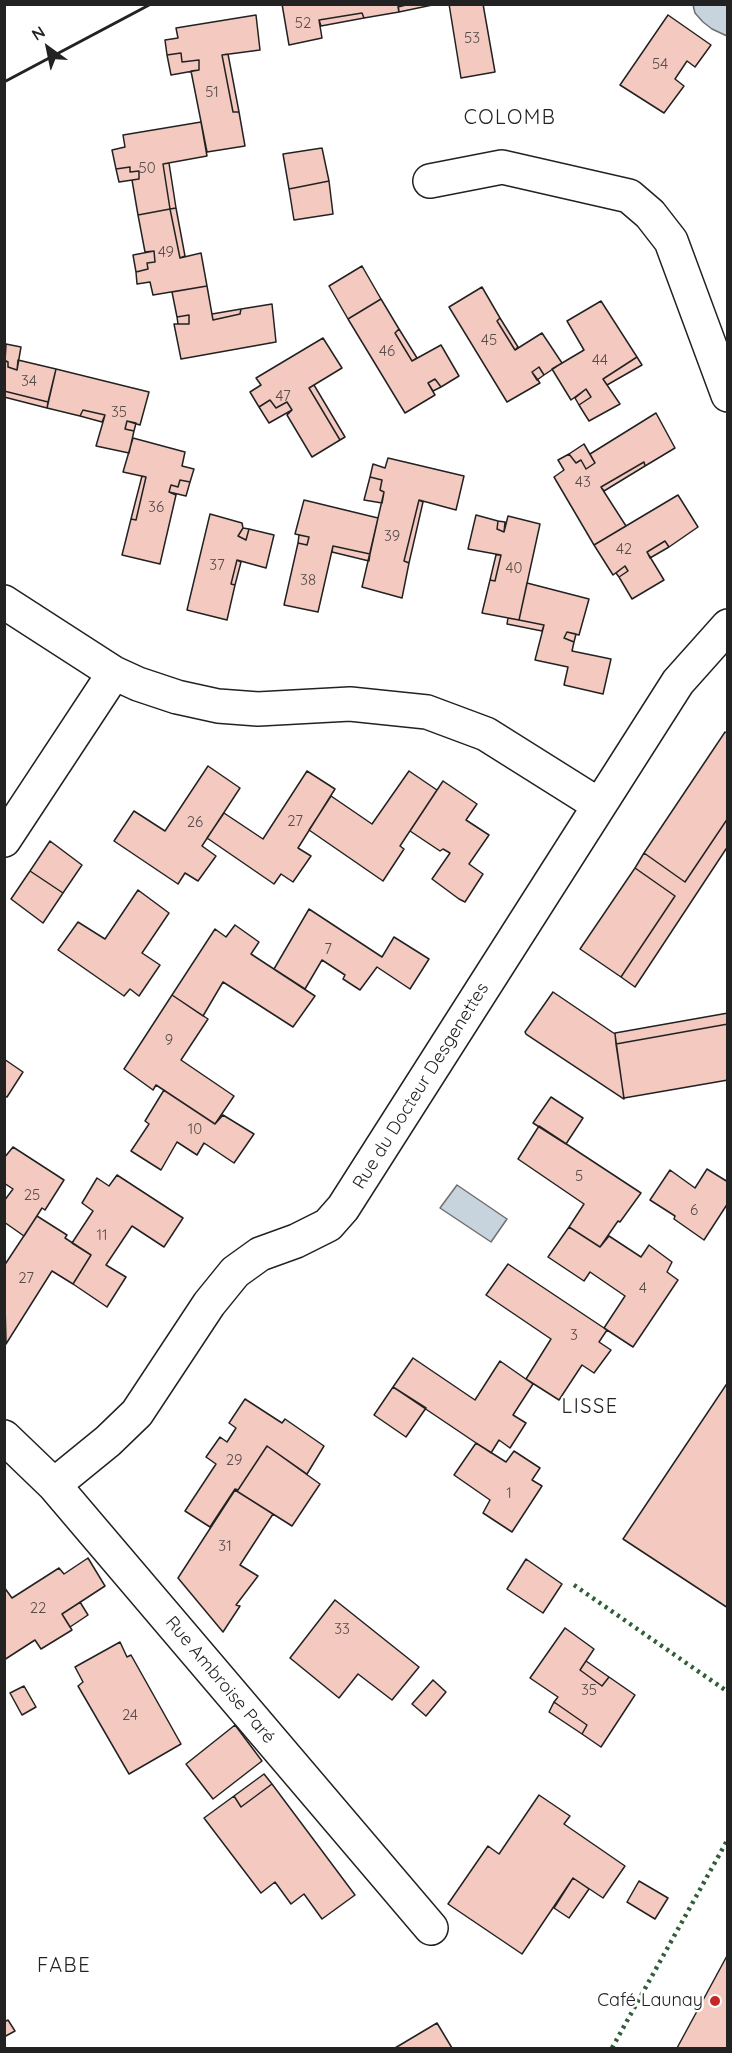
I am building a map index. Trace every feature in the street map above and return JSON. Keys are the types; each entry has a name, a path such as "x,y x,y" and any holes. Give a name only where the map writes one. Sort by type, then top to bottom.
{"street":[{"path":"430,182 502,166 629,196 650,214 670,241 728,395"},
{"path":"4,602 114,673 138,684 177,697 218,706 258,710 350,704 427,712 486,734 599,805"},
{"name":"Rue du Docteur Desgenettes","path":"54,1485 108,1441 137,1413 209,1304 235,1272 260,1254 328,1225 343,1208 678,682 728,626"},
{"path":"4,840 114,673"},
{"name":"Rue Ambroise Paré","path":"4,1437 54,1485 430,1928"}],"shaded area":[{"path":"693,5 727,5 727,36 703,22 695,13"},
{"path":"457,1185 507,1219 491,1242 440,1208"}],"building":[{"path":"282,4 398,4 399,12 364,18 362,13 319,20 322,38 289,45"},
{"path":"410,4 437,4 399,12 398,7"},
{"path":"449,4 483,4 495,72 461,78"},
{"path":"362,13 364,18 321,26 319,20"},
{"path":"256,15 260,50 222,55 233,112 239,112 245,146 207,152 191,71 199,70 199,60 182,62 181,53 167,55 165,40 178,38 176,28"},
{"path":"668,15 711,45 695,67 687,61 675,79 684,86 664,113 620,85"},
{"path":"181,53 182,62 199,60 199,70 171,75 167,55"},
{"path":"228,54 239,112 233,112 222,55"},
{"path":"201,122 207,156 163,164 170,209 138,215 132,180 139,179 139,171 130,172 130,167 116,169 112,150 125,147 123,135"},
{"path":"322,148 329,181 289,189 283,154"},
{"path":"169,163 176,208 170,209 163,164"},
{"path":"130,167 130,172 139,171 139,179 119,182 116,169"},
{"path":"329,181 333,214 294,220 289,189"},
{"path":"176,208 185,256 180,258 170,209"},
{"path":"170,209 180,258 201,253 207,286 153,295 150,282 137,284 136,272 148,269 147,263 155,262 154,251 145,252 138,215"},
{"path":"154,251 155,262 147,263 148,269 136,272 133,255"},
{"path":"362,266 381,299 348,319 329,286"},
{"path":"207,286 213,320 240,314 241,309 272,304 276,342 181,359 174,324 189,324 189,315 177,317 172,292"},
{"path":"482,287 500,318 497,321 515,350 542,333 562,363 544,375 539,367 532,372 540,383 507,402 449,307"},
{"path":"381,299 399,329 395,333 412,361 441,345 459,376 441,387 435,379 428,383 435,395 405,413 348,319"},
{"path":"601,301 637,357 603,379 620,404 589,421 579,405 591,397 586,389 571,400 552,369 584,350 567,321"},
{"path":"241,309 240,314 213,320 212,314"},
{"path":"189,315 189,324 178,324 177,317"},
{"path":"500,318 518,347 515,350 497,321"},
{"path":"399,329 417,358 412,361 395,333"},
{"path":"323,338 342,368 309,388 340,440 312,457 287,415 292,410 287,402 276,408 270,400 259,407 250,392 261,385 256,378"},
{"path":"6,344 21,347 17,370 8,367 8,362 5,361"},
{"path":"637,357 642,365 607,385 603,379"},
{"path":"4,360 8,362 8,367 17,370 18,360 56,369 48,402 4,391"},
{"path":"539,367 544,375 537,380 532,372"},
{"path":"56,369 149,392 140,425 127,421 125,429 134,431 129,453 96,446 105,415 83,410 80,416 47,408"},
{"path":"435,379 441,387 433,391 428,383"},
{"path":"314,385 345,437 340,440 309,388"},
{"path":"586,389 591,397 579,405 575,398"},
{"path":"4,391 48,402 47,408 4,397"},
{"path":"270,400 276,408 287,402 292,410 269,423 259,407"},
{"path":"83,410 105,415 102,422 80,416"},
{"path":"656,413 675,448 645,466 644,462 601,487 626,526 594,545 554,477 564,470 558,460 569,454 576,463 581,460 586,469 595,463 590,454"},
{"path":"127,421 136,423 134,431 125,429"},
{"path":"133,438 185,452 182,466 194,469 190,482 180,480 178,487 171,485 169,492 176,495 160,564 122,555 131,519 136,520 146,477 123,472"},
{"path":"584,444 595,463 586,469 581,460 576,463 569,454"},
{"path":"388,458 464,476 456,510 419,500 404,561 409,563 402,598 362,587 384,492 380,490 382,480 370,477 373,464 385,468"},
{"path":"644,462 645,466 604,491 601,487"},
{"path":"142,476 146,477 136,520 131,519"},
{"path":"370,477 382,480 380,490 384,492 382,503 364,500"},
{"path":"180,480 190,482 186,496 169,492 171,485 178,487"},
{"path":"678,495 698,527 669,547 665,541 647,552 664,580 632,599 619,577 628,571 625,566 613,575 594,545"},
{"path":"304,500 378,518 370,554 333,546 318,612 284,605 298,543 307,545 309,537 295,534"},
{"path":"419,500 423,502 409,563 404,561"},
{"path":"210,514 242,523 243,528 238,536 246,540 249,529 274,535 266,568 237,560 231,584 235,585 227,620 187,610"},
{"path":"476,515 498,521 497,529 504,532 508,516 540,524 519,620 482,613 490,580 495,581 501,555 468,549"},
{"path":"498,521 505,522 504,532 497,529"},
{"path":"243,528 249,529 246,540 238,536"},
{"path":"299,535 309,537 307,545 298,543"},
{"path":"665,541 669,547 650,558 647,552"},
{"path":"333,546 370,554 369,561 332,552"},
{"path":"496,555 501,555 495,581 490,580"},
{"path":"237,560 241,562 235,585 231,584"},
{"path":"625,566 628,571 619,577 616,573"},
{"path":"527,583 589,599 579,635 567,632 564,638 574,642 572,651 611,659 603,694 564,685 568,667 535,660 544,625 519,620"},
{"path":"508,618 544,625 542,631 507,624"},
{"path":"567,632 576,634 574,642 564,638"},
{"path":"725,732 728,734 728,818 685,882 644,853"},
{"path":"208,766 240,788 202,846 216,856 198,881 185,873 178,884 114,841 134,811 165,831"},
{"path":"307,771 335,789 298,848 311,856 293,882 281,874 274,884 207,838 224,813 263,839"},
{"path":"409,771 437,790 400,846 404,849 383,881 309,830 331,796 372,824"},
{"path":"443,781 477,804 466,820 489,835 469,864 483,874 465,902 432,879 450,853 443,849 440,851 410,831"},
{"path":"728,818 728,846 635,987 621,977 675,896 635,868 644,853 685,882"},
{"path":"50,841 82,865 63,893 30,871"},
{"path":"635,868 675,896 621,977 580,949"},
{"path":"30,871 63,893 43,923 11,899"},
{"path":"138,890 169,913 142,953 160,965 139,996 130,989 124,996 58,950 78,922 105,939"},
{"path":"309,909 382,957 394,937 429,959 410,989 377,967 360,990 343,979 345,975 322,960 305,989 274,969"},
{"path":"235,925 259,942 251,954 315,996 293,1027 223,982 203,1016 172,995 215,929 226,937"},
{"path":"553,992 615,1034 624,1099 526,1034 525,1032"},
{"path":"172,995 208,1019 181,1060 234,1096 215,1124 156,1085 153,1090 124,1069"},
{"path":"728,1013 728,1024 616,1044 615,1033"},
{"path":"728,1024 728,1080 624,1098 616,1044"},
{"path":"4,1059 23,1072 7,1097 4,1096"},
{"path":"164,1090 215,1124 223,1115 254,1134 234,1163 204,1143 197,1155 177,1142 161,1170 131,1151 149,1124 145,1121"},
{"path":"551,1097 583,1118 566,1144 533,1123"},
{"path":"539,1126 641,1193 600,1247 569,1227 584,1204 518,1159"},
{"path":"13,1147 64,1180 45,1210 42,1208 24,1236 4,1222 4,1201 13,1189 4,1183 4,1158"},
{"path":"707,1169 728,1182 728,1203 704,1240 674,1219 675,1216 650,1200 670,1170 695,1188"},
{"path":"117,1175 183,1218 164,1247 132,1226 106,1265 126,1277 107,1307 73,1284 91,1255 72,1243 93,1211 82,1203 97,1178 109,1186"},
{"path":"37,1216 67,1235 65,1238 91,1255 73,1284 52,1271 6,1344 4,1266"},
{"path":"569,1227 600,1247 609,1236 641,1257 649,1245 672,1262 667,1272 678,1280 633,1347 604,1328 625,1296 590,1272 584,1281 548,1257"},
{"path":"508,1264 607,1330 599,1342 611,1350 594,1373 582,1365 559,1400 526,1379 551,1339 486,1295"},
{"path":"413,1358 475,1400 500,1361 533,1384 513,1415 526,1423 510,1448 499,1440 491,1453 393,1387"},
{"path":"728,1382 728,1608 623,1539"},
{"path":"393,1387 426,1408 406,1437 374,1415"},
{"path":"245,1399 282,1423 285,1419 324,1446 307,1474 267,1446 210,1527 185,1511 216,1464 206,1457 220,1437 227,1442 236,1428 229,1423"},
{"path":"476,1443 506,1462 514,1451 540,1468 532,1480 542,1486 512,1532 483,1513 490,1500 454,1475"},
{"path":"267,1446 320,1484 292,1526 235,1490 238,1490"},
{"path":"235,1490 273,1514 240,1565 258,1576 236,1605 240,1606 223,1632 178,1578"},
{"path":"88,1558 105,1586 62,1614 72,1630 41,1649 35,1640 4,1660 4,1587 12,1598 59,1568 64,1574"},
{"path":"526,1559 562,1584 543,1613 507,1589"},
{"path":"335,1600 419,1667 392,1700 358,1674 339,1698 290,1658"},
{"path":"80,1602 88,1615 70,1627 62,1614"},
{"path":"565,1628 594,1649 580,1670 602,1686 609,1677 635,1695 601,1747 582,1734 587,1725 554,1702 558,1697 530,1678"},
{"path":"120,1642 127,1657 131,1655 181,1744 129,1774 78,1686 83,1682 75,1667"},
{"path":"586,1661 609,1677 602,1686 580,1670"},
{"path":"433,1680 446,1692 426,1716 412,1704"},
{"path":"24,1686 36,1707 22,1715 10,1693"},
{"path":"554,1702 587,1725 582,1734 549,1712"},
{"path":"235,1725 262,1761 213,1799 186,1764"},
{"path":"264,1774 272,1784 241,1807 234,1796"},
{"path":"272,1784 355,1895 322,1919 304,1894 291,1904 275,1882 261,1893 204,1818 234,1796 241,1807"},
{"path":"539,1795 570,1816 564,1824 625,1866 603,1898 573,1878 522,1954 448,1904 488,1846 499,1854"},
{"path":"573,1878 589,1889 569,1918 554,1908"},
{"path":"639,1881 668,1898 655,1919 627,1902"},
{"name":"Café Launay","path":"728,1954 728,2048 677,2048"},
{"path":"8,2020 15,2031 4,2037 4,2022"},
{"path":"437,2023 452,2048 395,2048"}],"hedge":[{"path":"574,1585 728,1692"},
{"path":"612,2048 728,1839"}],"wall":[{"path":"4,82 151,4"}],"place":[{"name":"Café Launay","path":"715,2001"}],"district":[{"name":"COLOMB","path":"510,118"},
{"name":"LISSE","path":"590,1407"},
{"name":"FABE","path":"64,1966"}]}
